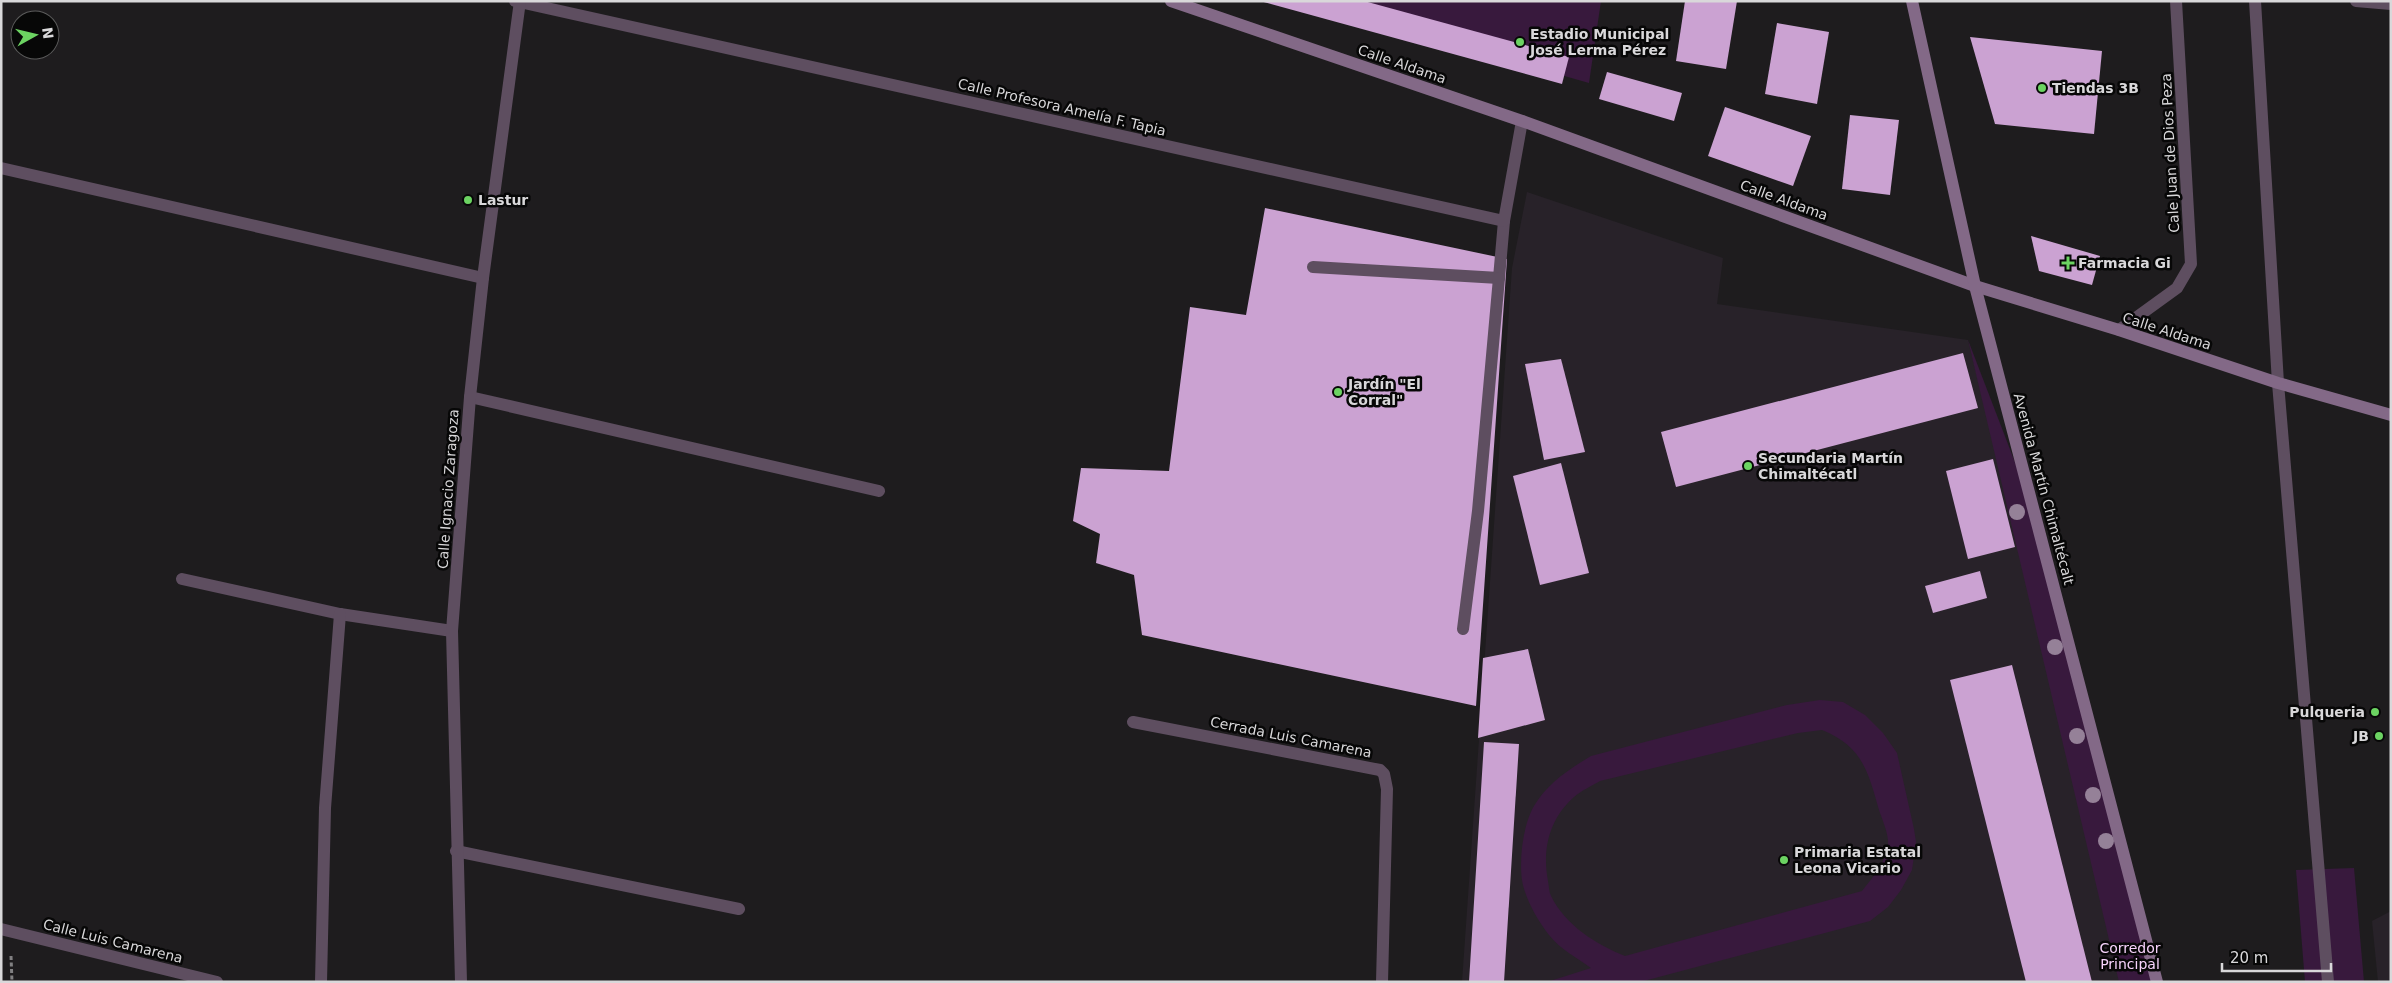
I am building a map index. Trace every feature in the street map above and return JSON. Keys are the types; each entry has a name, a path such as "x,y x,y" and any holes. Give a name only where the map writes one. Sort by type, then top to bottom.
{"main road":[{"name":"Calle Aldama","path":"1171,1 1522,121 1975,286 2119,330 2278,383 2391,415"},
{"name":"Avenida Martín Chimaltécalt","path":"1912,1 1975,286 2157,982"}],"street":[{"name":"Cale Juan de Dios Peza","path":"2119,330 2177,288 2191,264 2176,1"},
{"path":"2255,1 2278,383 2328,982"},
{"path":"2356,1 2391,4"},
{"name":"Calle Profesora Amelía F. Tapia","path":"518,2 1504,221"},
{"name":"Calle Ignacio Zaragoza","path":"461,982 456,851 452,631 470,397 518,2"},
{"path":"1463,629 1478,511 1504,221 1522,121"},
{"path":"1,168 483,278"},
{"path":"1313,267 1498,278"},
{"path":"470,397 879,491"},
{"path":"182,579 340,614 452,631"},
{"path":"321,982 325,808 340,614"},
{"name":"Cerrada Luis Camarena","path":"1133,722 1372,767 1384,774 1387,788 1382,982"},
{"path":"456,851 739,909"},
{"name":"Calle Luis Camarena","path":"1,929 216,982"}],"shaded area":[{"path":"1527,192 1723,258 1717,304 1968,340 2128,982 1462,982 1512,268"},
{"path":"2391,911 2391,982 2378,982 2372,921"}],"green space":[{"name":"Estadio Municipal José Lerma Pérez","path":"1301,1 1601,1 1589,83"},
{"name":"Corredor Principal","path":"1968,340 2021,478 2154,982 2119,982"},
{"path":"1820,700 1843,702 1865,715 1883,733 1897,753 1916,842 1912,870 1901,890 1888,907 1870,921 1640,982 1547,982 1591,968 1563,949 1549,935 1526,895 1522,880 1521,862 1527,823 1534,806 1545,791 1567,772 1591,756 1787,705","holes":["1822,730 1835,736 1855,752 1861,761 1867,772 1886,828 1888,840 1886,854 1875,874 1862,891 1625,956 1593,940 1573,925 1551,896 1546,858 1549,836 1553,825 1565,806 1574,797 1600,781 1798,733"]},
{"path":"2354,868 2364,982 2305,982 2296,870"}],"building":[{"path":"1260,1 1364,1 1569,57 1562,84"},
{"path":"1685,1 1737,1 1726,69 1676,61"},
{"path":"1777,23 1829,32 1817,104 1765,94"},
{"name":"Tiendas 3B","path":"1970,37 2102,51 2094,134 1995,124"},
{"path":"1607,72 1682,93 1674,121 1599,99"},
{"path":"1725,107 1811,136 1793,186 1708,156"},
{"path":"1850,115 1899,120 1890,195 1842,189"},
{"name":"Jardín \"El Corral\"","path":"1265,208 1507,259 1476,706 1142,635 1134,575 1096,563 1100,534 1073,521 1081,468 1169,471 1190,307 1246,315"},
{"name":"Farmacia Gi","path":"2031,236 2100,256 2092,285 2039,271"},
{"path":"1963,353 1978,408 1676,487 1661,432"},
{"path":"1561,359 1585,452 1544,460 1525,364"},
{"path":"1993,459 2015,547 1968,559 1946,471"},
{"path":"1561,463 1589,573 1540,585 1513,476"},
{"path":"1980,571 1987,598 1933,613 1925,586"},
{"path":"1528,649 1545,720 1478,738 1483,658"},
{"path":"2012,665 2092,982 2026,982 1950,680"},
{"path":"1484,742 1519,744 1504,982 1469,982"}],"place":[{"name":"Estadio Municipal José Lerma Pérez","path":"1520,42"},
{"name":"Tiendas 3B","path":"2042,88"},
{"name":"Lastur","path":"468,200"},
{"name":"Farmacia Gi","path":"2068,263"},
{"name":"Jardín \"El Corral\"","path":"1338,392"},
{"name":"Secundaria Martín Chimaltécatl","path":"1748,466"},
{"name":"Pulqueria","path":"2375,712"},
{"name":"JB","path":"2379,736"},
{"name":"Primaria Estatal Leona Vicario","path":"1784,860"}]}
